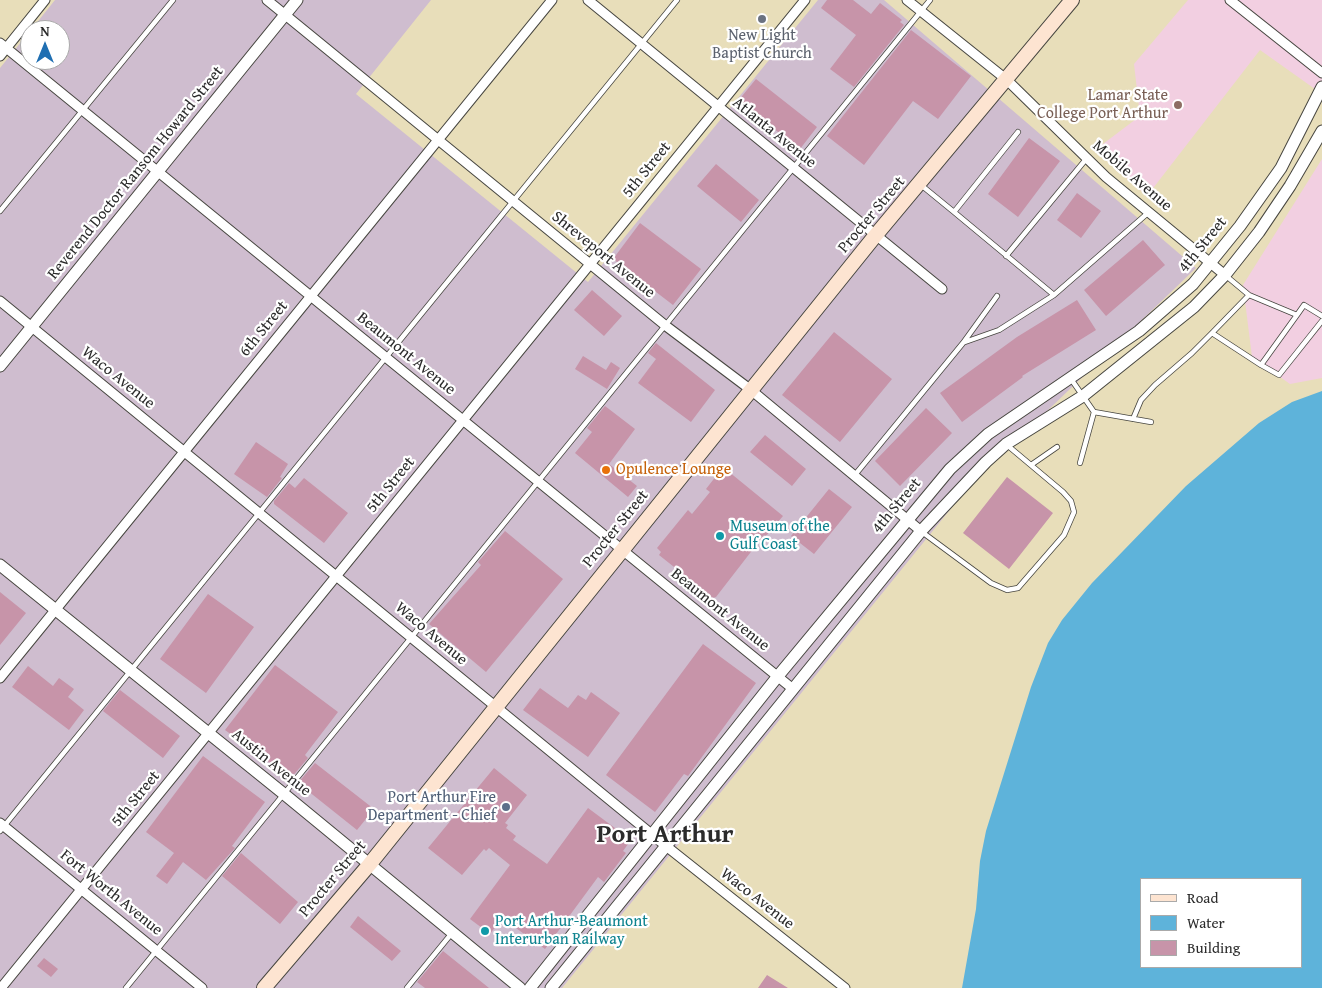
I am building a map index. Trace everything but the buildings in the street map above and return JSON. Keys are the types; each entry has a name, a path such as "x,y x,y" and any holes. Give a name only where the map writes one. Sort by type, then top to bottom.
{"main road":[{"name":"Procter Street","path":"264,988 369,865 875,236 1072,0"}],"street":[{"path":"2,49 45,0"},
{"name":"Shreveport Avenue","path":"267,0 666,326 751,390 921,531"},
{"name":"Reverend Doctor Ransom Howard Street","path":"0,366 297,0"},
{"name":"6th Street","path":"0,678 552,0"},
{"name":"Atlanta Avenue","path":"588,0 942,289"},
{"name":"5th Street","path":"1,988 804,0"},
{"name":"Mobile Avenue","path":"907,0 1007,80 1087,158 1225,275"},
{"path":"1230,0 1322,72"},
{"name":"Beaumont Avenue","path":"2,49 82,110 793,689"},
{"name":"4th Street","path":"530,988 778,676 950,469 988,434 1139,331 1193,284 1240,226 1281,168 1322,88"},
{"path":"551,988 921,531 986,462 1006,444 1083,396 1194,307 1225,275 1259,232 1290,186 1322,131"},
{"name":"Waco Avenue","path":"0,301 412,636 666,846 845,988"},
{"name":"Austin Avenue","path":"0,565 284,794 520,988"},
{"name":"Fort Worth Avenue","path":"1,827 82,889 202,988"}],"lane":[{"path":"0,211 173,0"},
{"path":"1,827 260,514 677,0"},
{"path":"126,988 930,0"},
{"path":"954,212 1018,132"},
{"path":"1006,256 1087,158"},
{"path":"920,184 1054,295"},
{"path":"963,342 999,330 1054,295 1149,212"},
{"path":"1225,275 1249,295 1297,314"},
{"path":"1133,418 1141,400 1155,385 1212,333 1249,295"},
{"path":"854,476 963,342 997,296"},
{"path":"1261,365 1304,305 1322,316"},
{"path":"1212,333 1279,376 1322,321"},
{"path":"1071,379 1094,412 1151,422"},
{"path":"1080,463 1094,412"},
{"path":"921,531 991,583 1007,590 1018,588 1064,535 1074,512 1071,501 1006,444"},
{"path":"1031,465 1057,448"},
{"path":"407,988 452,932"}],"shaded area":[{"path":"55,0 431,0 356,94 588,282 818,0 884,0 1196,268 970,485 562,988 0,988 0,68 20,43 20,70 70,70 70,20 39,20"},
{"name":"Lamar State College Port Arthur","path":"1188,0 1322,0 1322,94 1260,50 1147,196 1095,150 1140,116 1134,64"},
{"path":"1322,159 1322,378 1290,384 1252,357 1243,285"}],"water":[{"path":"1322,391 1322,988 962,988 976,909 980,861 986,831 1031,687 1048,643 1062,620 1092,583 1186,486 1259,423 1292,402"}],"place":[{"name":"New Light Baptist Church","path":"762,19"},
{"name":"Lamar State College Port Arthur","path":"1178,105"},
{"name":"Opulence Lounge","path":"606,470"},
{"name":"Museum of the Gulf Coast","path":"720,536"},
{"name":"Port Arthur Fire Department - Chief","path":"506,807"},
{"name":"Port Arthur-Beaumont Interurban Railway","path":"485,931"}],"district":[{"name":"Port Arthur","path":"665,835"}]}
